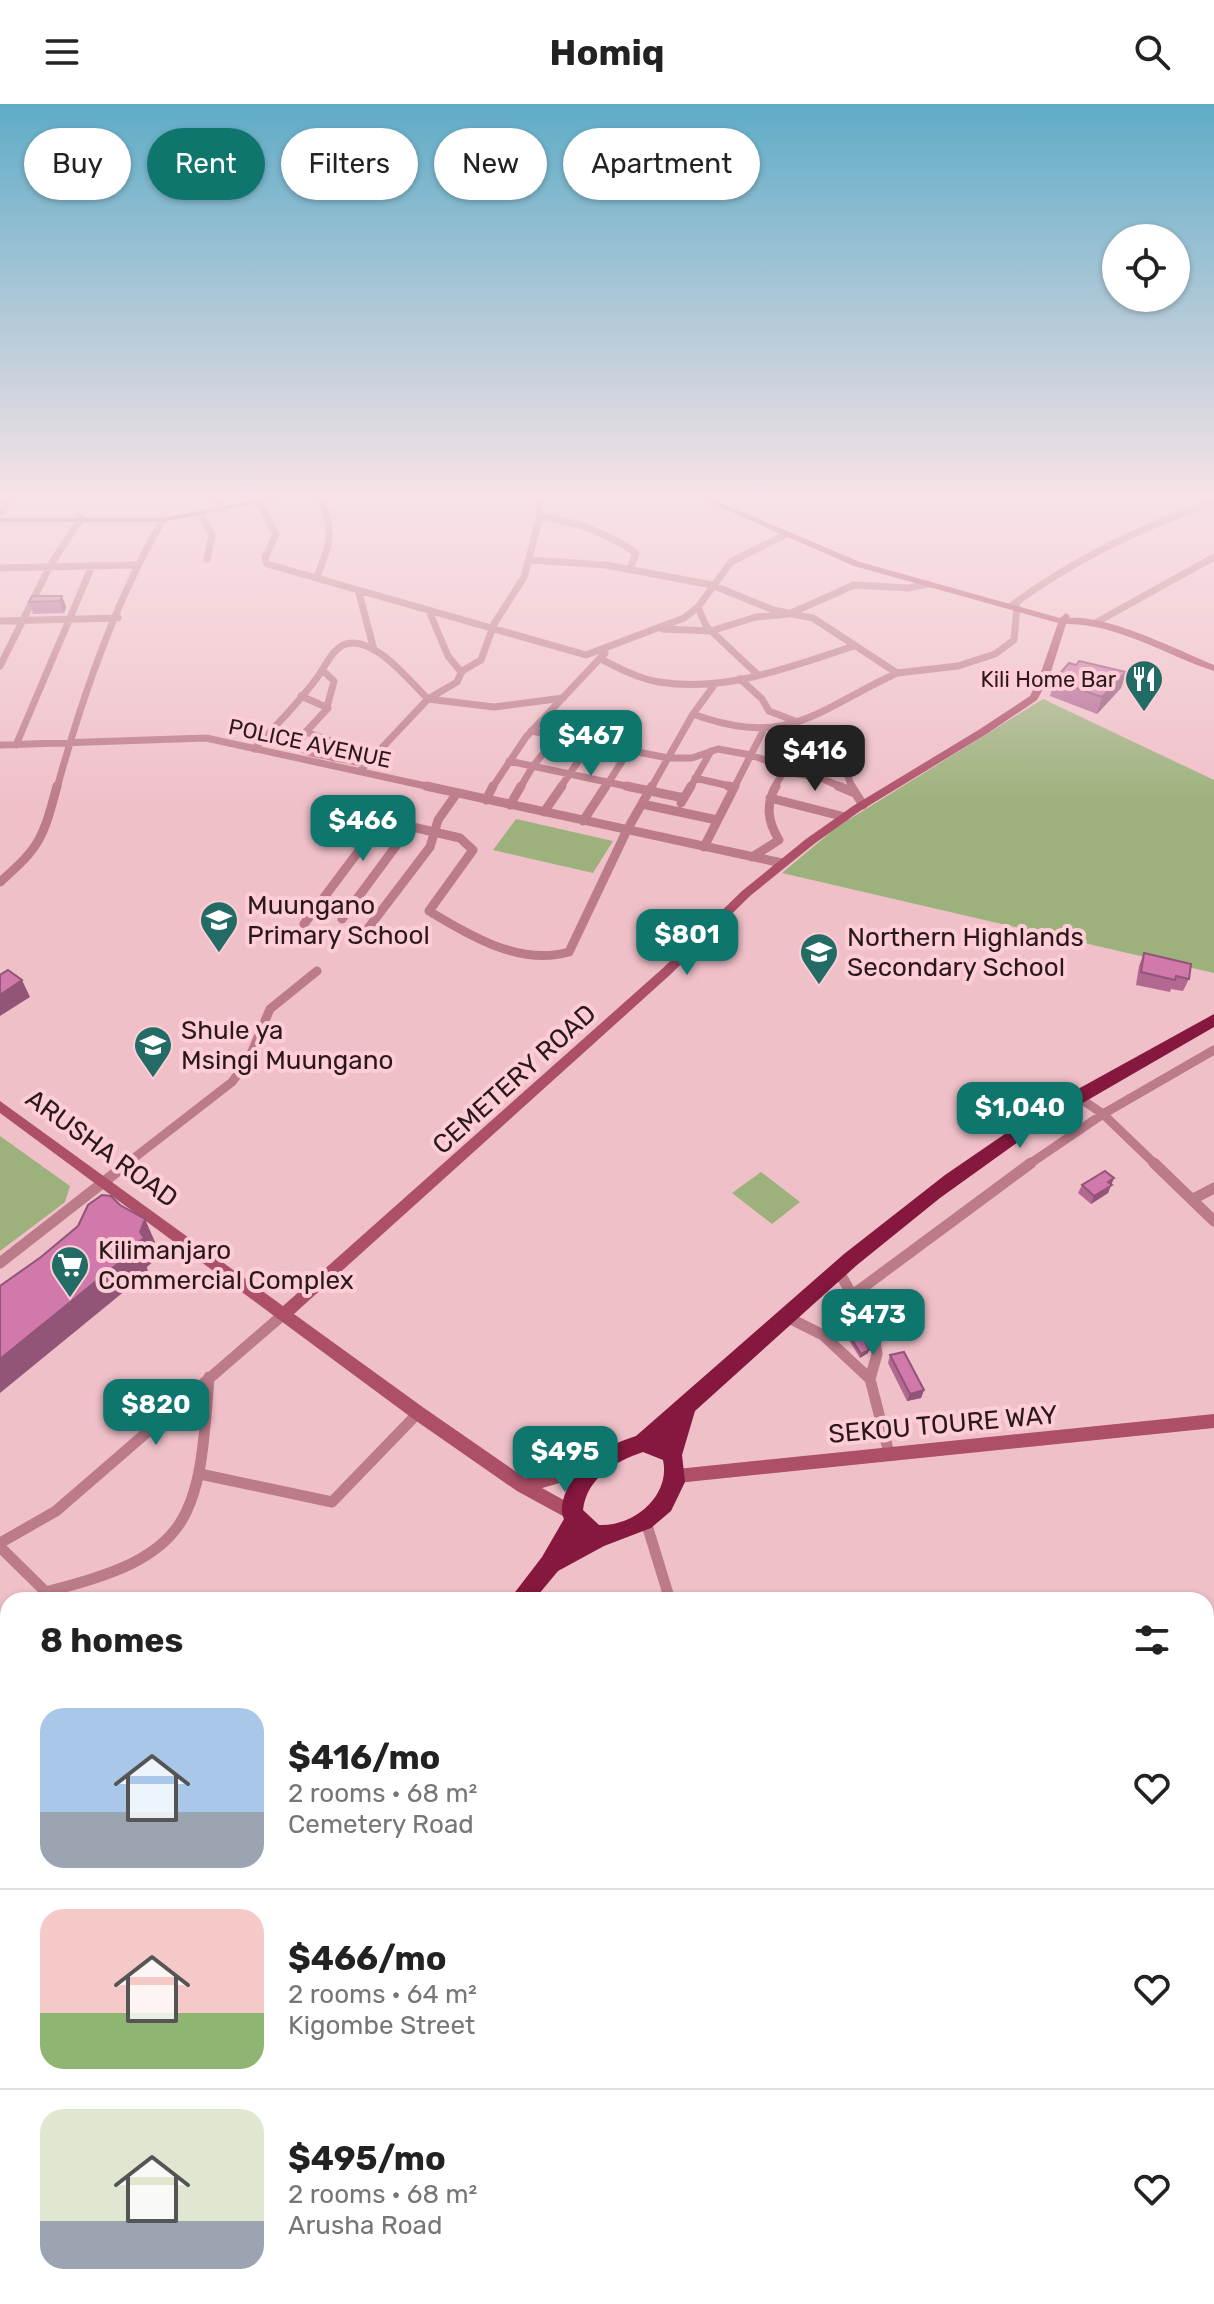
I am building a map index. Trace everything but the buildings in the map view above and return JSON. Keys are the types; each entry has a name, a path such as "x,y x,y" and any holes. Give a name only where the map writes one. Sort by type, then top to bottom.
{"highway":[{"path":"527,1592 550,1564 574,1516 573,1495 582,1479 596,1466 613,1454 643,1443 686,1409 838,1270 981,1158 1078,1097 1214,1020"},
{"path":"550,1564 602,1536 646,1522 670,1496 686,1409"},
{"path":"643,1443 659,1447 675,1466"},
{"path":"574,1516 587,1530 602,1536"}],"main road":[{"path":"993,601 1092,622 1214,668"},
{"name":"CEMETERY ROAD","path":"285,1313 667,971 714,921 782,863 863,805 1034,698 1045,682 1056,637 1068,619"},
{"name":"ARUSHA ROAD","path":"0,1106 418,1413 523,1486 574,1516"},
{"name":"SEKOU TOURE WAY","path":"675,1466 889,1453 1214,1421"},
{"path":"523,1486 596,1466"}],"street":[{"path":"0,666 32,601"},
{"path":"16,745 77,601"},
{"path":"0,882 32,854 45,830 69,743 124,601"},
{"path":"361,601 374,650"},
{"path":"389,601 581,654 607,649 684,618 702,601"},
{"path":"322,670 334,681 326,713 297,742 301,750 363,768 428,699 457,682 461,672 481,660 497,618 508,601"},
{"path":"754,601 789,614 813,618 897,673"},
{"path":"660,628 711,631 756,617 789,614 817,601"},
{"path":"693,714 734,728 763,731 795,721 897,673 958,666 1006,648 1014,640 1014,606 1021,601"},
{"path":"1092,622 1130,601"},
{"path":"698,607 703,622 758,675"},
{"path":"429,611 448,656 461,672"},
{"path":"0,621 118,618"},
{"path":"475,623 497,618"},
{"path":"254,749 301,696 328,659 346,644 358,643 396,664 428,699 494,707 563,698"},
{"path":"601,659 632,674 659,682 715,684 758,675 854,646"},
{"path":"486,800 531,731 607,649"},
{"path":"740,679 760,697 769,711 795,721"},
{"path":"304,924 382,820 460,838 473,850 429,911 487,943 533,956 550,957 569,952 627,830 693,714 715,684"},
{"path":"301,696 327,707"},
{"path":"510,805 533,766 569,722"},
{"path":"274,727 331,741 337,752 333,758"},
{"path":"531,731 668,758 692,758 712,749 751,755 782,769 821,778 855,793"},
{"path":"704,847 763,731"},
{"name":"POLICE AVENUE","path":"0,745 206,738 363,768 486,800 782,863"},
{"path":"752,857 779,840 769,823 770,798 782,769 799,743 831,741 839,747 842,766 863,805"},
{"path":"544,812 590,744"},
{"path":"676,811 712,749"},
{"path":"583,821 628,752"},
{"path":"509,761 684,798"},
{"path":"695,778 734,787"},
{"path":"366,931 427,852 438,820 457,793"},
{"path":"770,798 845,817"},
{"path":"642,804 717,820"},
{"path":"342,919 410,827"},
{"path":"0,1263 232,1082 248,1061 270,1009 317,971"},
{"path":"854,1294 997,1187 1103,1114 1214,1050"},
{"path":"1078,1097 1103,1114 1214,1221"},
{"path":"1193,1199 1214,1188"},
{"path":"838,1270 854,1294 876,1344 877,1355 870,1379 889,1453"},
{"path":"45,1592 0,1545 56,1511 285,1313"},
{"path":"785,1316 823,1335 870,1379"},
{"path":"62,1592 148,1560 179,1528 200,1474 209,1377"},
{"path":"200,1474 332,1502 418,1413"},
{"path":"646,1522 668,1592"}],"green space":[{"path":"1043,699 1214,780 1214,973 782,873 837,827"},
{"path":"516,819 613,841 593,873 493,850"},
{"path":"0,1136 70,1186 65,1202 0,1251"},
{"path":"761,1172 800,1202 772,1224 732,1193"}],"place":[{"name":"Kili Home Bar","path":"1144,713"},
{"name":"Muungano Primary School","path":"219,954"},
{"name":"Northern Highlands Secondary School","path":"819,986"},
{"name":"Shule ya Msingi Muungano","path":"153,1079"},
{"name":"Kilimanjaro Commercial Complex","path":"70,1299"}]}
